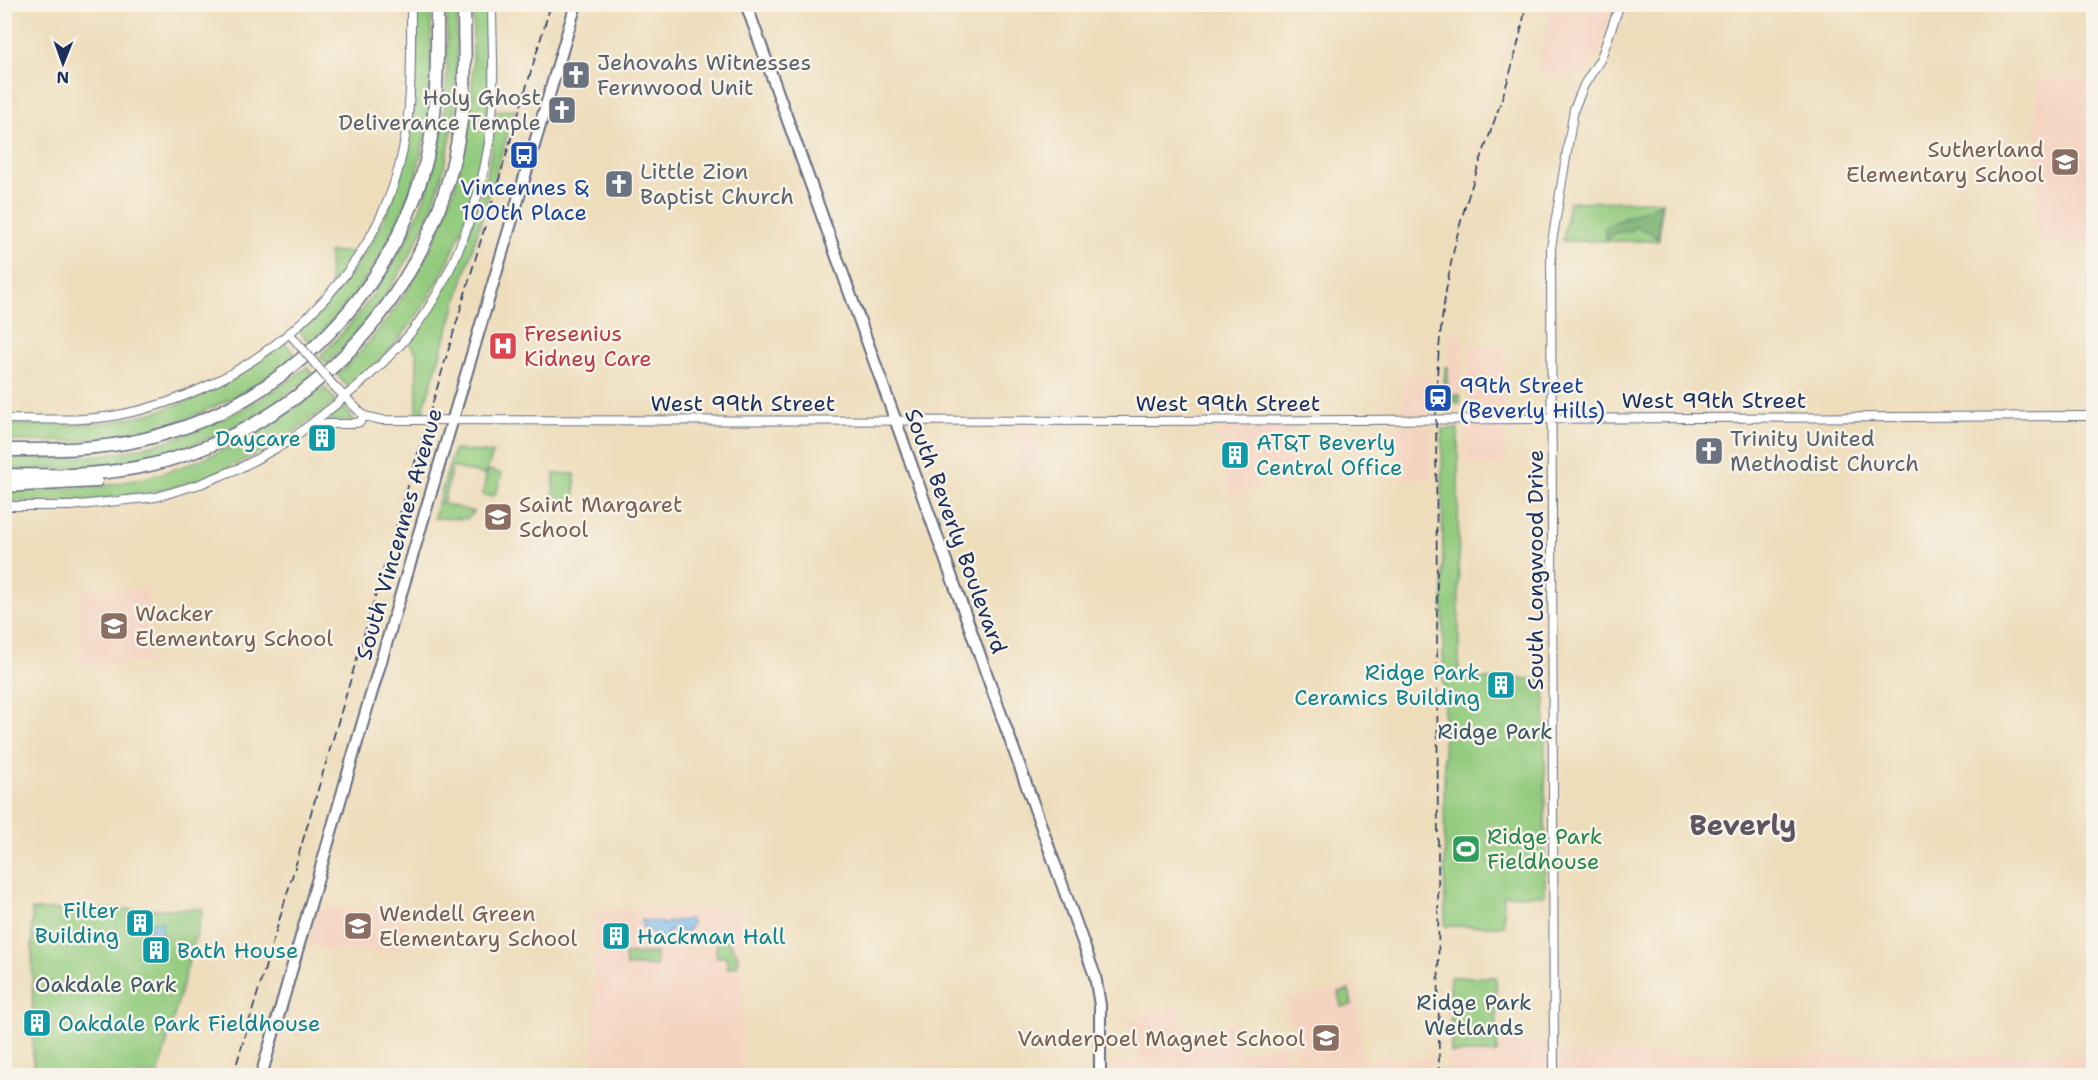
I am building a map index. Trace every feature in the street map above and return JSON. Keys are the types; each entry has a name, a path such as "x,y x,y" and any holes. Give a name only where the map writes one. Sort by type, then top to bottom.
{"highway":[{"path":"4,447 26,450 65,449 121,444 198,423 225,410 275,380 334,330 362,296 394,247 422,176 435,106 437,4"},
{"path":"4,476 62,475 124,470 191,453 275,413 325,375 348,353 381,315 400,288 419,255 447,186 461,126 464,4"},
{"path":"4,486 104,480 124,470"}],"main road":[{"name":"South Vincennes Avenue","path":"261,1076 576,4"},
{"name":"South Beverly Boulevard","path":"746,4 1095,976 1100,1005 1100,1076"}],"street":[{"path":"4,419 102,417 131,412 199,391 226,377 266,351 289,333 338,284 363,248 379,219 390,193 404,143 410,100 411,4"},
{"path":"4,506 70,506 156,497 200,484 242,467 289,441 345,398 370,375 412,330 433,301 453,262 471,213 490,134 493,92 492,4"},
{"name":"South Longwood Drive","path":"1554,1076 1551,248 1574,109 1584,85 1601,57 1620,4"},
{"path":"289,333 362,419"},
{"name":"West 99th Street","path":"311,424 351,424 362,419 453,421 1552,420 2094,416"}],"shaded area":[{"path":"1551,5 1616,5 1598,54 1587,74 1537,74"},
{"name":"Sutherland Elementary School","path":"2036,79 2093,79 2093,243 2037,243"},
{"path":"1461,333 1462,395 1447,395 1450,334"},
{"path":"1468,346 1505,346 1506,414 1468,413"},
{"path":"1403,375 1430,376 1431,414 1403,414"},
{"path":"1017,426 1033,427 1042,464 1017,470"},
{"path":"1216,426 1295,426 1300,469 1257,469 1258,490 1230,495"},
{"path":"1392,426 1430,426 1430,479 1392,479"},
{"path":"1464,426 1503,426 1504,465 1465,465"},
{"name":"Wacker Elementary School","path":"80,589 149,589 148,663 80,663"},
{"name":"Wendell Green Elementary School","path":"317,909 404,909 404,951 338,950 337,952 308,943"},
{"path":"593,909 741,909 741,1075 594,1075"},
{"name":"Vanderpoel Magnet School","path":"1355,985 1364,1075 1301,1075 1285,1000"},
{"path":"1177,1003 1187,1033 1235,1023 1242,1053 1286,1044 1292,1075 1111,1075 1110,1063 1140,1064 1125,1022"},
{"path":"1449,1042 1550,1043 1551,1054 2093,1055 2093,1075 1449,1075"},
{"path":"1372,1058 1432,1058 1432,1075 1374,1075"},
{"path":"936,1062 940,1075 852,1076 852,1072 898,1072"}],"green space":[{"path":"416,5 431,5 431,81 424,140 416,173 405,205 375,265 334,319 310,343 298,330 334,293 362,257 383,220 398,182 407,143 413,100"},
{"path":"447,5 457,5 456,87 448,151 439,186 427,219 395,281 375,310 327,364 320,356 345,330 388,273 420,210 440,142 445,106"},
{"path":"473,5 489,5 489,82 483,155 469,210 447,263 420,311 391,348 350,389 337,375 388,318 410,286 444,218 456,182 471,106"},
{"path":"497,110 515,110 422,414 420,414 417,411 417,353 409,340 450,275 471,228 487,170"},
{"path":"1662,201 1659,241 1563,241 1569,202"},
{"path":"1661,203 1658,239 1649,232 1635,227 1631,231 1618,232 1607,239 1606,226"},
{"path":"355,252 356,254 330,286 329,253"},
{"path":"284,342 296,356 228,400 194,415 159,427 123,435 46,442 5,440 4,424 106,422 178,405 244,372"},
{"path":"307,367 313,375 290,393 240,423 187,447 130,462 101,466 5,469 5,458 60,458 110,454 170,440 227,417 281,386"},
{"path":"1445,367 1448,367 1447,395 1460,395 1460,404 1455,404 1455,398 1443,398"},
{"path":"324,387 336,401 312,419 264,450 185,484 112,498 5,502 4,490 101,486 132,481 191,464 273,423"},
{"path":"342,407 354,420 328,421 328,419"},
{"name":"Ridge Park","path":"1442,429 1458,429 1459,679 1545,679 1545,895 1504,895 1504,926 1445,926"},
{"path":"454,450 493,453 485,475 452,467 444,501 439,500"},
{"path":"488,470 502,474 496,493 491,497 482,494"},
{"path":"554,474 575,474 575,500 553,500"},
{"path":"438,502 474,512 466,519 434,518"},
{"name":"Oakdale Park","path":"203,909 158,1075 33,1075 32,910"},
{"path":"718,940 727,940 738,955 737,966 728,968 726,957 717,957"},
{"path":"656,953 656,966 626,966 625,954"},
{"name":"Ridge Park Wetlands","path":"1450,977 1496,977 1497,1053 1451,1053"},
{"path":"1349,990 1352,1005 1341,1007 1338,993"}],"water":[{"path":"690,919 692,923 687,932 668,931 669,939 663,942 649,930 643,928 641,920 660,922 665,925 668,922"},
{"path":"151,922 162,922 162,941 151,941"}],"railway":[{"path":"233,1076 551,4"},
{"path":"1439,1076 1436,402 1439,353 1444,303 1458,231 1515,56 1526,4"}],"place":[{"name":"Jehovahs Witnesses Fernwood Unit","path":"576,75"},
{"name":"Holy Ghost Deliverance Temple","path":"562,110"},
{"name":"Vincennes & 100th Place","path":"524,155"},
{"name":"Sutherland Elementary School","path":"2065,162"},
{"name":"Little Zion Baptist Church","path":"619,184"},
{"name":"Fresenius Kidney Care","path":"503,346"},
{"name":"99th Street (Beverly Hills)","path":"1438,398"},
{"name":"Daycare","path":"322,438"},
{"name":"Trinity United Methodist Church","path":"1709,451"},
{"name":"AT&T Beverly Central Office","path":"1235,455"},
{"name":"Saint Margaret School","path":"498,517"},
{"name":"Wacker Elementary School","path":"114,626"},
{"name":"Ridge Park Ceramics Building","path":"1501,685"},
{"name":"Ridge Park Fieldhouse","path":"1466,849"},
{"name":"Filter Building","path":"140,923"},
{"name":"Wendell Green Elementary School","path":"358,926"},
{"name":"Hackman Hall","path":"616,936"},
{"name":"Bath House","path":"156,950"},
{"name":"Oakdale Park Fieldhouse","path":"37,1023"},
{"name":"Vanderpoel Magnet School","path":"1326,1038"}],"district":[{"name":"Beverly","path":"1743,825"}]}
